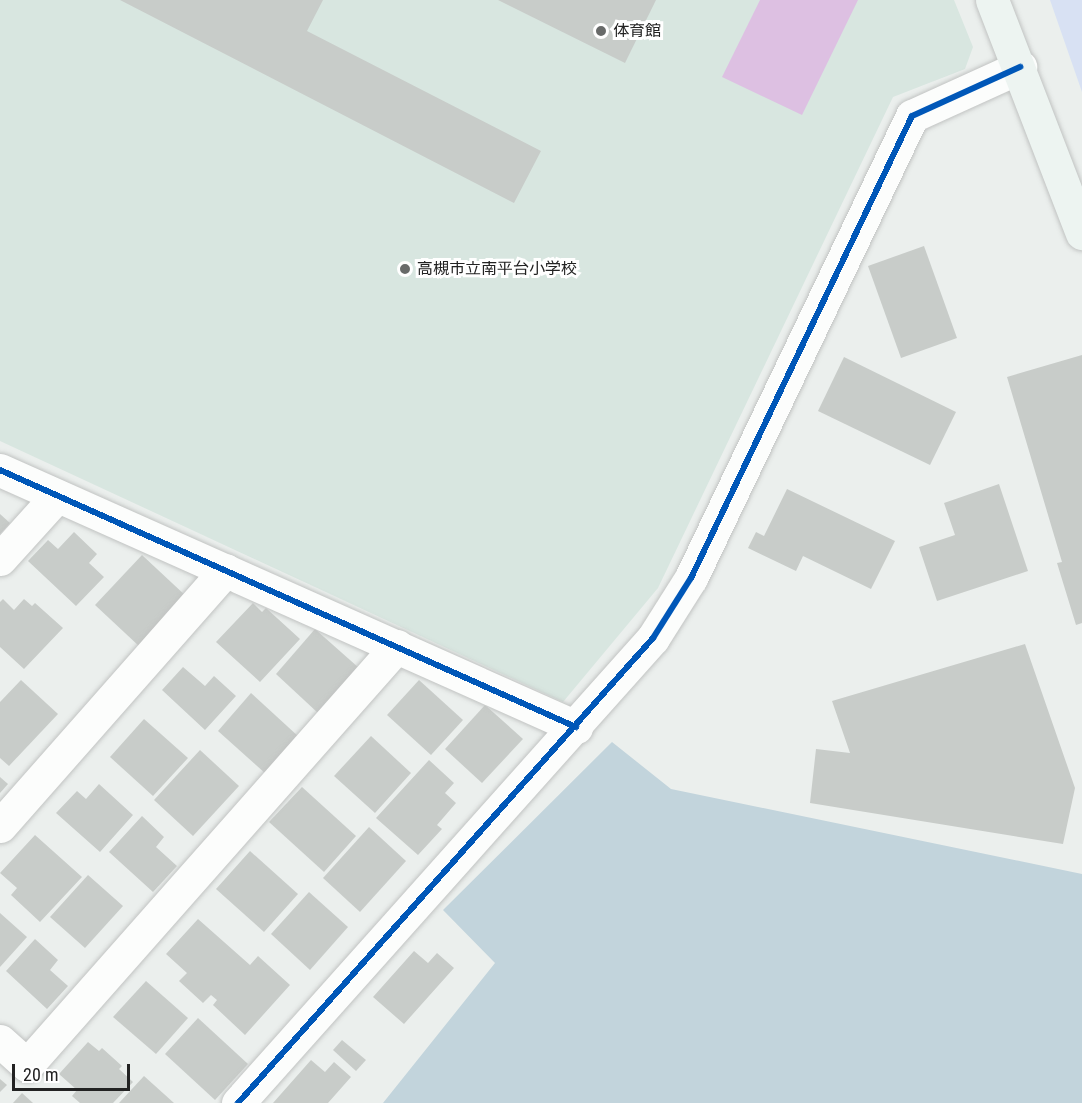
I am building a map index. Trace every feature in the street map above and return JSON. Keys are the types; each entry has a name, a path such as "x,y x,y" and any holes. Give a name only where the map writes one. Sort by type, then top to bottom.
{"street":[{"path":"992,0 1020,67 1082,233"},
{"path":"238,1103 576,727 653,638 691,578 912,116 1020,67"},
{"path":"0,470 576,727"},
{"path":"0,559 57,496"},
{"path":"0,826 226,570"},
{"path":"0,1041 27,1065 397,646"}],"shaded area":[{"name":"高槻市立南平台小学校","path":"0,0 954,0 973,47 965,69 893,97 658,588 563,702 0,441"},
{"path":"760,0 858,0 802,115 722,77"},
{"path":"1050,0 1082,0 1082,92"},
{"path":"612,742 671,789 1082,874 1082,1103 383,1103 495,963 443,910"}],"building":[{"path":"120,0 323,0 307,31 541,151 514,203"},
{"name":"体育館","path":"498,0 656,0 625,63"},
{"path":"924,246 957,338 901,358 868,266"},
{"path":"1082,355 1082,623 1076,625 1057,563 1062,562 1007,377"},
{"path":"844,357 956,412 930,465 818,411"},
{"path":"999,484 1028,571 937,601 919,547 955,535 944,503"},
{"path":"787,489 895,541 871,589 803,556 796,571 748,548 756,532 764,536"},
{"path":"0,514 10,523 0,534"},
{"path":"74,532 97,554 89,563 104,577 76,606 28,561 48,540 58,549"},
{"path":"142,555 187,597 140,647 95,605"},
{"path":"3,599 14,610 24,599 32,606 35,603 63,628 24,669 0,647 0,602"},
{"path":"253,603 262,612 266,608 300,639 260,682 216,642"},
{"path":"315,629 359,668 318,713 276,674"},
{"path":"1025,644 1075,788 1063,844 810,803 816,749 850,753 832,701"},
{"path":"183,667 205,686 214,676 236,696 205,730 162,690"},
{"path":"21,680 58,714 9,766 0,758 0,702"},
{"path":"419,680 463,720 431,755 387,715"},
{"path":"251,693 299,737 266,774 218,731"},
{"path":"485,705 523,739 482,783 445,749"},
{"path":"144,719 188,758 153,796 110,757"},
{"path":"371,736 411,773 375,813 334,776"},
{"path":"200,750 239,786 193,836 154,800"},
{"path":"429,760 454,783 445,793 456,803 437,825 442,829 418,855 376,818"},
{"path":"0,777 8,784 0,793"},
{"path":"99,784 133,815 100,852 56,813 77,791 86,799"},
{"path":"302,787 356,836 324,872 269,822"},
{"path":"142,816 164,837 156,847 177,866 153,892 109,852"},
{"path":"369,827 406,861 360,912 323,878"},
{"path":"35,835 82,877 40,922 11,895 17,888 0,873"},
{"path":"250,851 298,894 264,932 216,889"},
{"path":"88,875 123,906 85,948 50,917"},
{"path":"309,892 348,927 310,970 271,934"},
{"path":"0,913 27,937 0,967"},
{"path":"198,919 250,965 258,956 290,985 245,1035 213,1005 217,1000 211,995 203,1003 179,981 187,973 166,954"},
{"path":"35,939 58,960 50,970 68,986 47,1009 6,971"},
{"path":"414,951 428,963 437,953 454,968 404,1024 373,997"},
{"path":"146,981 188,1018 156,1054 113,1017"},
{"path":"198,1018 248,1064 215,1100 165,1054"},
{"path":"342,1040 366,1060 356,1071 333,1050"},
{"path":"88,1042 99,1051 102,1048 122,1066 119,1069 133,1082 113,1103 80,1103 72,1096 77,1090 59,1074"},
{"path":"311,1060 325,1072 334,1062 351,1077 328,1103 273,1103"},
{"path":"144,1076 174,1103 119,1103"},
{"path":"0,1079 7,1085 0,1092"},
{"path":"22,1093 33,1103 13,1103"}],"cycle path":[{"path":"238,1103 653,638 691,578 912,116 1020,67"},
{"path":"0,470 576,727"}],"place":[{"name":"体育館","path":"601,31"},
{"name":"高槻市立南平台小学校","path":"405,269"}]}
